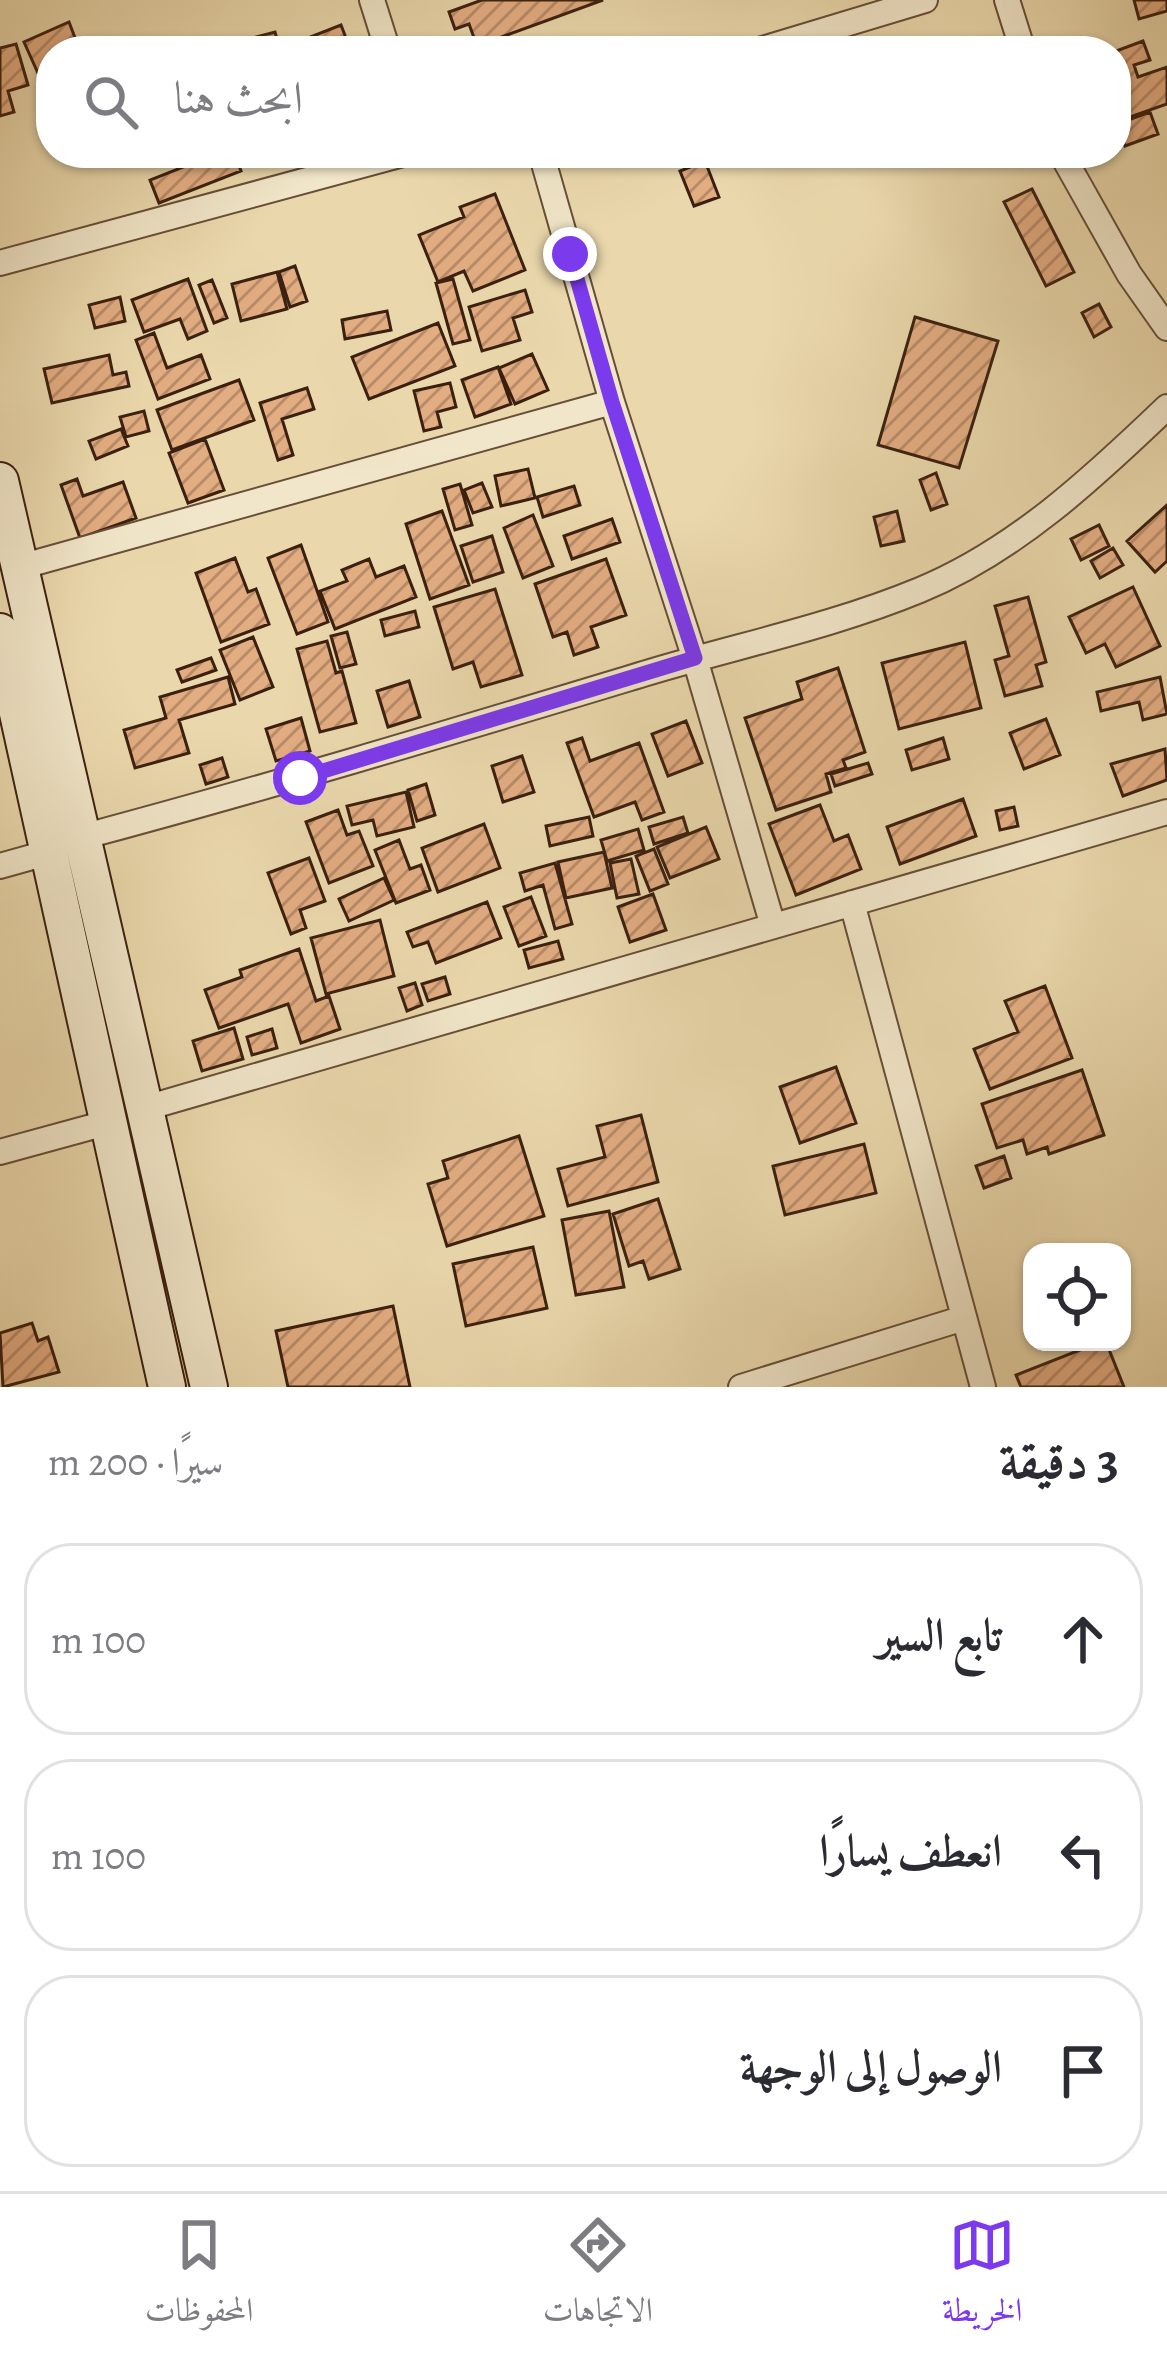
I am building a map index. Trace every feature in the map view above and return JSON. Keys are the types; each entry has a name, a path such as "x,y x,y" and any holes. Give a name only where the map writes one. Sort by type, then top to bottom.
{"street":[{"path":"372,0 383,36"},
{"path":"805,36 925,0"},
{"path":"1006,0 1017,36"},
{"path":"0,263 352,168"},
{"path":"546,168 612,402 695,658 773,926"},
{"path":"1069,168 1129,274 1167,328"},
{"path":"20,567 612,402"},
{"path":"0,866 809,627 922,589 1012,540 1108,464 1167,406"},
{"path":"0,481 20,567 66,844 106,1123 167,1387"},
{"path":"0,632 146,1108 209,1387"},
{"path":"146,1108 1167,812"},
{"path":"852,903 983,1387"},
{"path":"0,1152 106,1123"},
{"path":"741,1387 964,1318"}],"building":[{"path":"482,0 603,0 504,36 473,36 469,24 455,29 449,12"},
{"path":"1134,0 1167,0 1167,11 1139,19"},
{"path":"69,22 74,36 38,36"},
{"path":"341,25 345,36 313,36"},
{"path":"36,37 36,69 24,42"},
{"path":"1143,41 1150,60 1134,65 1138,77 1167,67 1167,104 1131,117 1131,45"},
{"path":"16,44 28,85 8,91 14,112 0,116 0,48"},
{"path":"1150,112 1158,134 1131,144 1131,119"},
{"path":"181,168 241,171 159,203 150,180"},
{"path":"708,168 719,197 694,206 680,171"},
{"path":"1032,189 1074,272 1046,286 1004,202"},
{"path":"495,194 525,270 473,291 464,271 438,282 419,235 464,217 460,207"},
{"path":"295,266 307,301 290,307 279,272"},
{"path":"277,272 287,309 241,321 232,284"},
{"path":"188,279 207,331 188,339 180,319 144,332 132,300"},
{"path":"453,279 470,340 453,344 436,283"},
{"path":"212,280 227,318 214,323 199,285"},
{"path":"525,290 532,312 513,318 520,340 482,351 469,307"},
{"path":"120,297 125,321 95,328 89,305"},
{"path":"1099,304 1111,327 1094,337 1082,313"},
{"path":"387,311 391,330 345,339 342,320"},
{"path":"915,317 998,341 959,468 878,445"},
{"path":"438,323 455,366 369,399 352,357"},
{"path":"154,333 167,368 201,355 210,379 158,399 136,340"},
{"path":"532,354 548,390 515,404 499,368"},
{"path":"109,355 113,375 126,372 129,386 52,403 44,369"},
{"path":"498,367 511,404 475,417 462,380"},
{"path":"239,380 254,420 172,450 157,410"},
{"path":"450,383 456,407 437,412 441,427 424,431 414,391"},
{"path":"307,388 314,409 282,419 293,455 278,460 260,403"},
{"path":"144,411 149,431 126,437 120,417"},
{"path":"121,429 128,446 96,459 89,441"},
{"path":"205,439 224,490 188,503 169,453"},
{"path":"528,469 535,498 501,506 495,476"},
{"path":"936,473 947,504 931,510 920,480"},
{"path":"77,479 83,496 123,482 136,518 80,538 61,485"},
{"path":"482,483 492,507 473,513 464,490"},
{"path":"460,484 472,525 455,530 443,489"},
{"path":"574,486 580,505 543,517 537,497"},
{"path":"1167,505 1167,561 1155,572 1127,541"},
{"path":"442,511 469,585 430,599 406,524"},
{"path":"897,511 904,541 881,546 874,517"},
{"path":"533,515 553,566 523,578 504,528"},
{"path":"612,519 620,542 572,559 564,536"},
{"path":"1099,525 1109,546 1081,560 1071,539"},
{"path":"492,536 503,572 473,582 461,546"},
{"path":"301,545 328,622 297,634 268,558"},
{"path":"1113,548 1123,565 1100,578 1091,561"},
{"path":"235,558 248,592 256,589 269,624 221,642 196,573"},
{"path":"369,559 376,577 404,566 416,597 335,629 320,591 347,581 342,570"},
{"path":"606,559 626,615 591,627 598,647 574,655 567,632 553,637 535,584"},
{"path":"1133,587 1160,646 1116,667 1105,644 1086,653 1069,617"},
{"path":"495,589 522,675 481,687 473,662 453,669 434,607"},
{"path":"1028,597 1046,662 1036,665 1042,686 1005,696 995,660 1009,656 995,606"},
{"path":"415,611 419,627 385,636 381,620"},
{"path":"347,632 356,664 340,668 331,636"},
{"path":"253,637 273,687 240,700 220,650"},
{"path":"327,641 336,673 342,671 356,723 320,732 297,649"},
{"path":"965,642 981,708 899,729 882,663"},
{"path":"211,658 216,670 182,682 177,670"},
{"path":"838,668 865,752 843,760 846,768 826,774 831,792 776,810 745,718 802,699 797,682"},
{"path":"228,677 235,704 179,720 189,753 135,768 124,730 166,718 160,697"},
{"path":"1160,677 1167,714 1143,720 1139,702 1101,711 1097,692"},
{"path":"409,681 420,717 388,727 377,691"},
{"path":"301,718 310,751 276,761 266,729"},
{"path":"1046,719 1060,755 1024,769 1010,733"},
{"path":"686,721 702,763 668,776 652,734"},
{"path":"582,738 590,761 639,743 664,812 642,820 635,802 594,817 567,743"},
{"path":"943,738 949,759 912,770 906,750"},
{"path":"1165,749 1167,780 1123,796 1111,764"},
{"path":"522,756 534,792 503,802 492,766"},
{"path":"222,758 228,777 206,784 200,765"},
{"path":"868,763 872,774 835,786 831,774"},
{"path":"426,784 435,815 417,821 408,790"},
{"path":"406,792 414,827 377,836 373,820 352,825 347,806"},
{"path":"963,799 976,836 900,864 887,827"},
{"path":"820,805 834,841 848,835 861,869 796,895 769,824"},
{"path":"1014,807 1018,826 1000,830 996,811"},
{"path":"338,810 347,835 359,831 373,866 329,883 306,822"},
{"path":"589,817 593,836 550,846 546,826"},
{"path":"683,817 688,833 654,844 649,827"},
{"path":"484,824 500,868 438,892 422,848"},
{"path":"706,827 719,859 670,878 657,847"},
{"path":"638,829 644,850 607,861 601,840"},
{"path":"399,840 410,869 421,865 430,890 396,903 375,850"},
{"path":"654,849 668,884 650,891 636,856"},
{"path":"604,852 612,888 566,898 558,862"},
{"path":"309,858 325,901 300,910 306,928 291,934 268,873"},
{"path":"631,859 639,894 617,898 610,863"},
{"path":"555,863 572,924 555,929 543,885 525,891 520,873"},
{"path":"384,878 394,900 349,921 339,899"},
{"path":"653,894 666,930 630,942 618,907"},
{"path":"531,897 546,936 519,946 504,907"},
{"path":"487,902 501,938 436,963 428,942 413,947 407,932"},
{"path":"380,920 394,976 326,994 311,938"},
{"path":"558,941 563,959 529,968 524,950"},
{"path":"299,949 316,1001 329,996 340,1029 301,1043 288,1004 219,1028 205,990 242,977 240,970"},
{"path":"445,977 450,994 428,1001 422,984"},
{"path":"415,983 422,1005 407,1011 399,988"},
{"path":"1045,986 1072,1058 990,1089 974,1049 1018,1032 1005,1001"},
{"path":"234,1028 243,1059 202,1071 193,1041"},
{"path":"272,1029 277,1048 252,1055 247,1037"},
{"path":"836,1067 856,1123 800,1143 780,1087"},
{"path":"1082,1070 1104,1135 1049,1154 1047,1147 1027,1154 1023,1140 997,1148 982,1104"},
{"path":"641,1115 658,1182 568,1206 558,1169 605,1157 597,1126"},
{"path":"519,1136 544,1216 447,1246 428,1184 448,1178 443,1161"},
{"path":"864,1144 876,1193 785,1215 773,1166"},
{"path":"1004,1156 1011,1178 984,1188 976,1166"},
{"path":"658,1199 680,1269 649,1279 643,1261 629,1266 613,1214"},
{"path":"609,1211 624,1287 576,1295 562,1220"},
{"path":"533,1247 547,1308 466,1326 453,1264"},
{"path":"393,1306 410,1387 288,1387 276,1331"},
{"path":"32,1323 38,1341 48,1337 59,1372 3,1387 0,1333"},
{"path":"1077,1351 1110,1351 1124,1387 1021,1387 1016,1375"}],"route":[{"path":"300,778 695,658 612,402 570,254"}]}
